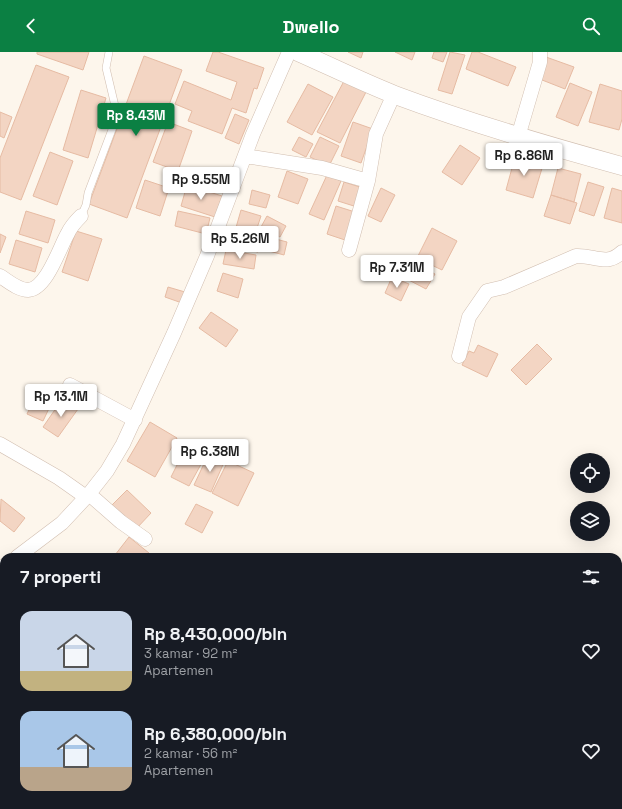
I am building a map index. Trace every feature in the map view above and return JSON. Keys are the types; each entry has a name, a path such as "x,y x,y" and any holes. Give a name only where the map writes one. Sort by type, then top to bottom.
{"street":[{"path":"22,553 62,523 88,495 107,471 135,420 207,256 252,134 290,52"},
{"path":"298,52 394,94 518,137 622,166"},
{"path":"518,137 540,62 540,52"},
{"path":"349,250 368,181 376,134 394,94"},
{"path":"245,156 322,168 368,181"},
{"path":"0,276 21,289 29,290 34,288 53,265 67,233 81,216"},
{"path":"459,356 469,317 487,291 504,287 576,256 611,260 622,252"},
{"path":"70,385 135,420"},
{"path":"0,444 88,495 145,539"}],"lane":[{"path":"81,216 86,205 88,192 116,119 116,110 106,68 109,52"}],"building":[{"path":"37,52 89,52 83,70 37,54"},
{"path":"213,52 218,52 264,68 257,89 254,88 246,113 232,108 222,134 188,121 192,111 175,104 184,81 231,100 237,82 206,71"},
{"path":"348,52 363,52 361,58"},
{"path":"395,52 415,52 412,60"},
{"path":"434,52 447,52 443,62 432,58"},
{"path":"450,52 465,55 452,94 438,90"},
{"path":"472,52 478,52 516,67 508,86 466,69"},
{"path":"144,56 182,70 127,218 89,204"},
{"path":"546,57 574,67 565,89 537,78"},
{"path":"36,65 69,77 21,200 0,192 0,158"},
{"path":"344,81 366,92 340,143 317,132"},
{"path":"570,83 592,92 578,126 556,117"},
{"path":"308,84 333,97 312,135 287,122"},
{"path":"600,84 622,91 622,119 619,130 589,122"},
{"path":"81,90 106,98 88,158 63,150"},
{"path":"0,112 12,117 4,138 0,136"},
{"path":"235,114 249,120 239,144 225,138"},
{"path":"168,122 192,131 178,171 153,162"},
{"path":"353,122 373,129 361,163 341,156"},
{"path":"299,137 313,144 306,157 292,150"},
{"path":"320,137 339,146 329,166 310,157"},
{"path":"460,145 480,158 462,185 442,172"},
{"path":"50,152 73,161 57,205 33,196"},
{"path":"515,157 543,165 533,198 506,190"},
{"path":"558,168 581,174 574,202 551,195"},
{"path":"287,171 308,179 298,204 278,197"},
{"path":"327,175 341,181 324,220 309,214"},
{"path":"145,180 169,188 160,216 136,208"},
{"path":"344,182 363,188 357,207 338,201"},
{"path":"588,182 604,187 594,216 579,211"},
{"path":"187,185 222,196 215,217 181,206"},
{"path":"381,188 395,195 381,222 368,216"},
{"path":"612,188 622,191 622,223 604,218"},
{"path":"252,190 270,195 266,208 249,204"},
{"path":"551,195 577,203 570,224 544,216"},
{"path":"336,206 355,212 345,240 327,234"},
{"path":"241,210 261,216 254,237 235,231"},
{"path":"26,211 55,220 48,243 19,234"},
{"path":"178,211 210,218 206,234 175,226"},
{"path":"267,216 286,226 280,237 261,227"},
{"path":"432,228 457,241 442,270 417,258"},
{"path":"76,231 102,239 88,281 62,272"},
{"path":"0,234 6,237 0,253"},
{"path":"231,236 260,242 258,252 229,246"},
{"path":"272,238 287,242 284,255 269,251"},
{"path":"16,240 42,248 35,272 9,264"},
{"path":"226,250 256,255 254,269 223,264"},
{"path":"409,261 435,274 426,289 401,276"},
{"path":"223,273 243,279 238,298 217,291"},
{"path":"392,277 409,284 401,301 385,293"},
{"path":"168,287 185,292 182,303 165,297"},
{"path":"211,312 238,330 226,347 199,328"},
{"path":"537,344 552,359 526,385 511,370"},
{"path":"478,345 498,354 487,377 462,365 469,351 474,353"},
{"path":"38,391 54,398 43,421 27,414"},
{"path":"63,398 78,409 58,437 43,427"},
{"path":"150,422 177,438 155,477 127,461"},
{"path":"186,447 205,457 189,486 171,477"},
{"path":"209,453 225,460 211,492 194,485"},
{"path":"228,461 254,473 238,506 212,493"},
{"path":"127,490 151,513 136,529 111,506"},
{"path":"1,499 25,518 14,532 0,521"},
{"path":"196,504 213,512 202,533 185,524"},
{"path":"129,537 149,553 117,553"}]}
